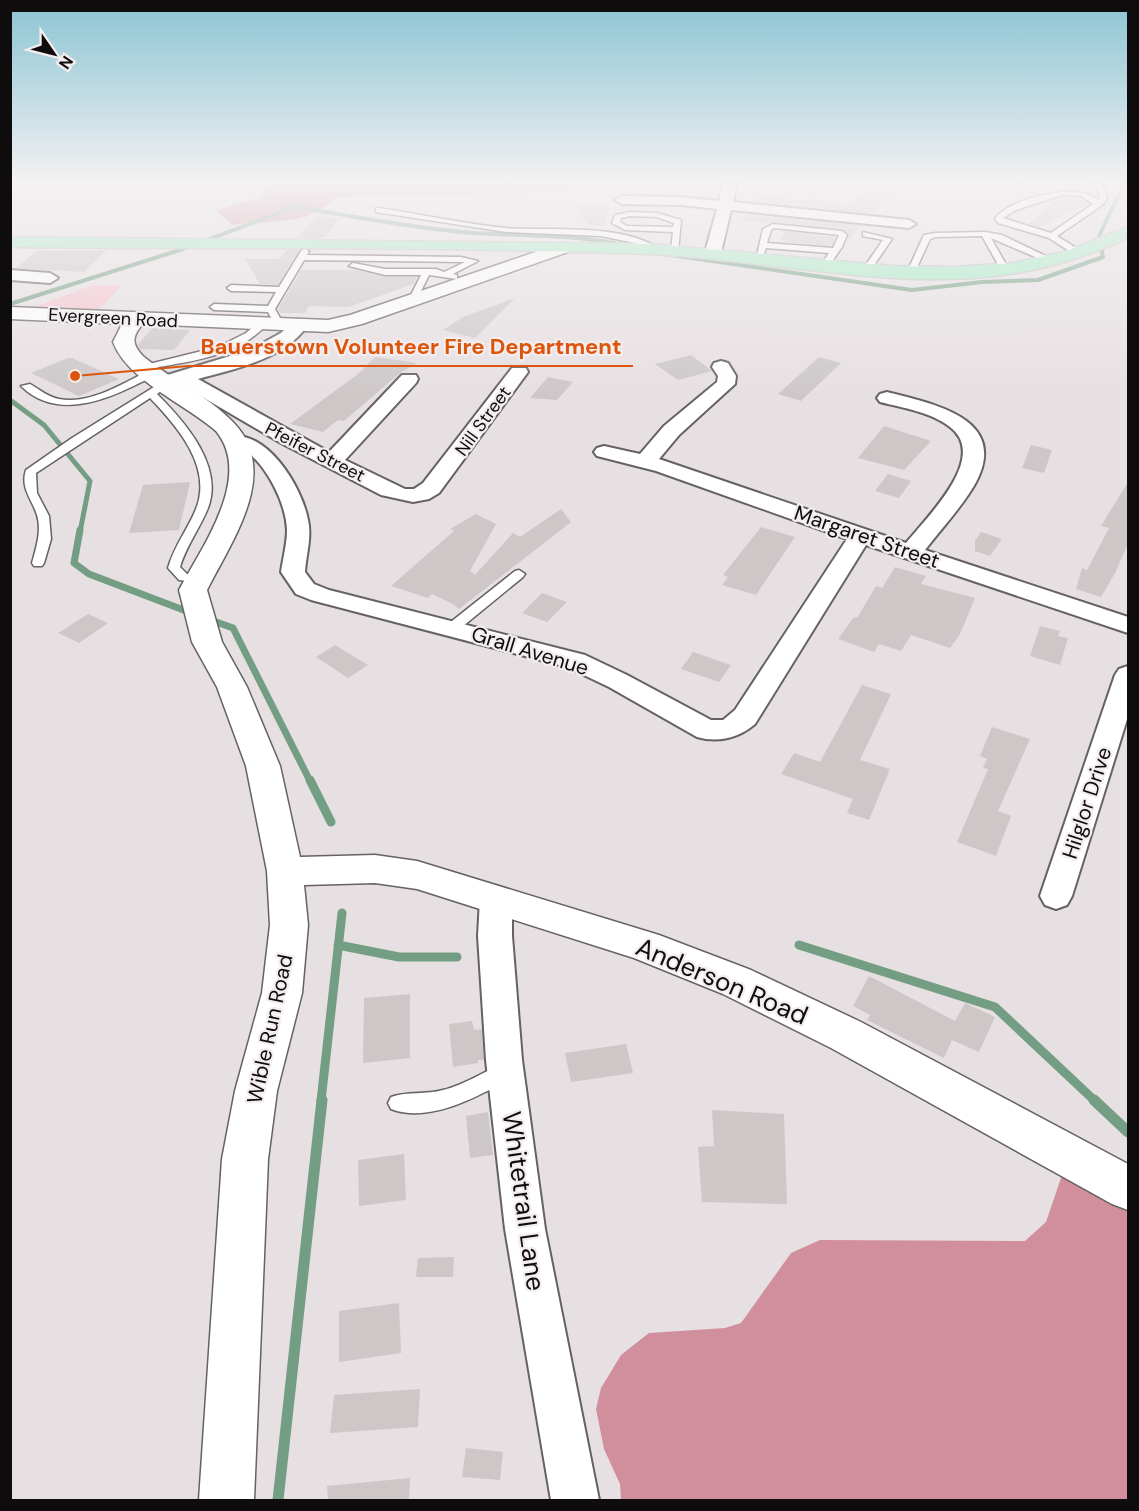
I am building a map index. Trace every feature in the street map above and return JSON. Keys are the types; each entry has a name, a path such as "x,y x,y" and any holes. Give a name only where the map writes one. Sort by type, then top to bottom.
{"main road":[{"path":"796,255 830,258 867,269 911,272 1004,268 1052,261 1074,255"}],"street":[{"name":"Evergreen Road","path":"13,313 136,319 340,324 418,282 465,282 543,255"},
{"path":"10,275 50,278"},
{"path":"136,319 124,336 123,344 126,352 159,379 226,427 234,441 241,472 240,490 235,509 196,585"},
{"path":"159,379 213,368 266,349 291,334 277,321"},
{"path":"646,462 659,445 726,384 727,376 721,367"},
{"name":"Nill Street","path":"447,470 519,372"},
{"name":"Pfeifer Street","path":"159,379 258,423 374,482 411,496 424,493 447,470"},
{"path":"332,462 409,379"},
{"path":"887,398 953,418 968,430 975,449 970,473 964,484 911,552"},
{"name":"Grall Avenue","path":"234,441 245,442 254,447 277,475 295,506 298,529 293,572 305,589 364,608 452,628 576,661 618,681 706,730 727,729 736,725 744,717 860,536"},
{"name":"Margaret Street","path":"604,452 646,462 1128,625"},
{"name":"Wible Run Road","path":"196,585 207,642 241,708 263,766 285,871 289,925 282,993 256,1091 245,1159 226,1500"},
{"name":"Hilglor Drive","path":"1056,896 1128,675"},
{"name":"Anderson Road","path":"285,871 325,868 375,869 417,875 645,946 737,982 846,1035 1128,1188"},
{"name":"Whitetrail Lane","path":"496,899 495,936 505,1072 525,1229 575,1500"}],"lane":[{"path":"277,321 283,290 303,255"},
{"path":"296,266 360,266 418,282 446,274 474,261 428,255"},
{"path":"830,258 832,255"},
{"path":"867,269 877,255"},
{"path":"911,272 919,255"},
{"path":"996,255 1004,268"},
{"path":"1039,255 1052,261"},
{"path":"446,274 465,282"},
{"path":"231,288 283,290"},
{"path":"214,307 277,321"},
{"path":"38,563 45,539 43,516 30,493 30,472 159,379 277,321"},
{"path":"26,386 61,402 81,401 159,379"},
{"path":"159,379 186,436 205,469 207,483 205,500 174,568 196,585"},
{"path":"452,628 519,574"},
{"path":"398,1103 423,1105 462,1095 505,1072"}],"shaded area":[{"path":"92,285 122,286 98,310 32,308"},
{"path":"1062,1175 1128,1212 1128,1500 621,1500 620,1484 604,1449 596,1409 601,1388 621,1355 649,1333 725,1328 741,1323 791,1253 820,1240 1025,1241 1046,1222"}],"building":[{"path":"32,255 102,255 84,272 16,268"},
{"path":"283,255 296,255 278,285 260,284 245,259 279,259"},
{"path":"301,270 356,270 384,277 417,277 414,284 348,307 309,306 305,313 280,313 278,309"},
{"path":"515,298 475,338 443,330 463,317"},
{"path":"152,328 190,330 174,350 140,349 138,345"},
{"path":"691,355 712,371 678,380 655,364"},
{"path":"375,357 417,363 400,373 344,421 338,420 323,432 290,424 358,374"},
{"path":"819,357 841,363 801,401 778,394"},
{"path":"68,358 119,379 79,396 31,373"},
{"path":"548,377 573,382 557,400 530,398"},
{"path":"884,426 931,441 904,470 858,458"},
{"path":"1031,445 1052,450 1044,473 1022,468"},
{"path":"888,474 911,481 899,498 875,491"},
{"path":"190,482 179,530 129,533 143,485"},
{"path":"1128,482 1128,544 1115,573 1101,597 1076,589 1082,568 1087,570 1109,528 1101,526"},
{"path":"561,509 571,522 459,609 432,594 428,598 391,586 454,531 450,529 476,514 496,524 470,571 475,575 513,533 520,537"},
{"path":"761,527 795,537 756,595 722,585 728,577 723,575"},
{"path":"981,532 1002,539 990,556 975,551 975,541"},
{"path":"895,567 926,576 921,584 975,598 960,634 950,648 911,635 901,651 879,644 874,652 838,639 854,617 857,618 876,586 882,588"},
{"path":"542,593 567,602 547,622 522,613"},
{"path":"88,614 108,623 79,643 58,633"},
{"path":"1040,626 1060,631 1058,636 1068,638 1060,665 1030,656"},
{"path":"335,645 368,665 348,678 316,657"},
{"path":"693,652 731,665 719,682 681,669"},
{"path":"862,685 891,694 860,760 890,769 869,820 847,813 853,799 781,774 794,753 820,762"},
{"path":"992,727 1030,739 998,811 1011,816 996,856 957,842 988,769 983,768 987,759 980,756"},
{"path":"869,976 955,1021 965,1003 995,1017 979,1052 952,1040 944,1058 867,1020 870,1015 853,1006"},
{"path":"410,994 410,1058 363,1063 364,998"},
{"path":"472,1021 474,1030 482,1029 484,1060 453,1067 449,1024"},
{"path":"626,1044 633,1073 571,1082 565,1053"},
{"path":"712,1110 784,1114 787,1204 702,1202 698,1147 714,1146"},
{"path":"488,1112 493,1155 470,1158 466,1116"},
{"path":"404,1154 406,1200 359,1206 358,1160"},
{"path":"454,1257 453,1277 416,1277 418,1258"},
{"path":"399,1303 401,1353 339,1362 339,1311"},
{"path":"420,1389 418,1427 330,1433 334,1395"},
{"path":"466,1448 503,1452 500,1480 462,1477"},
{"path":"410,1478 409,1500 328,1500 327,1486"}],"waterway":[{"path":"10,304 166,255"},
{"path":"667,255 912,290 982,282 1038,280 1103,257 1103,255"},
{"path":"10,400 44,425 90,481 80,532"},
{"path":"80,530 74,563 89,574 194,614"},
{"path":"208,619 233,628 310,781"},
{"path":"310,780 331,822"},
{"path":"338,945 342,913"},
{"path":"321,1101 338,945"},
{"path":"338,945 399,957 457,957"},
{"path":"799,945 995,1007 1095,1101"},
{"path":"278,1500 322,1100"},
{"path":"1094,1100 1128,1132"}],"place":[{"name":"Bauerstown Volunteer Fire Department","path":"75,376"}]}
